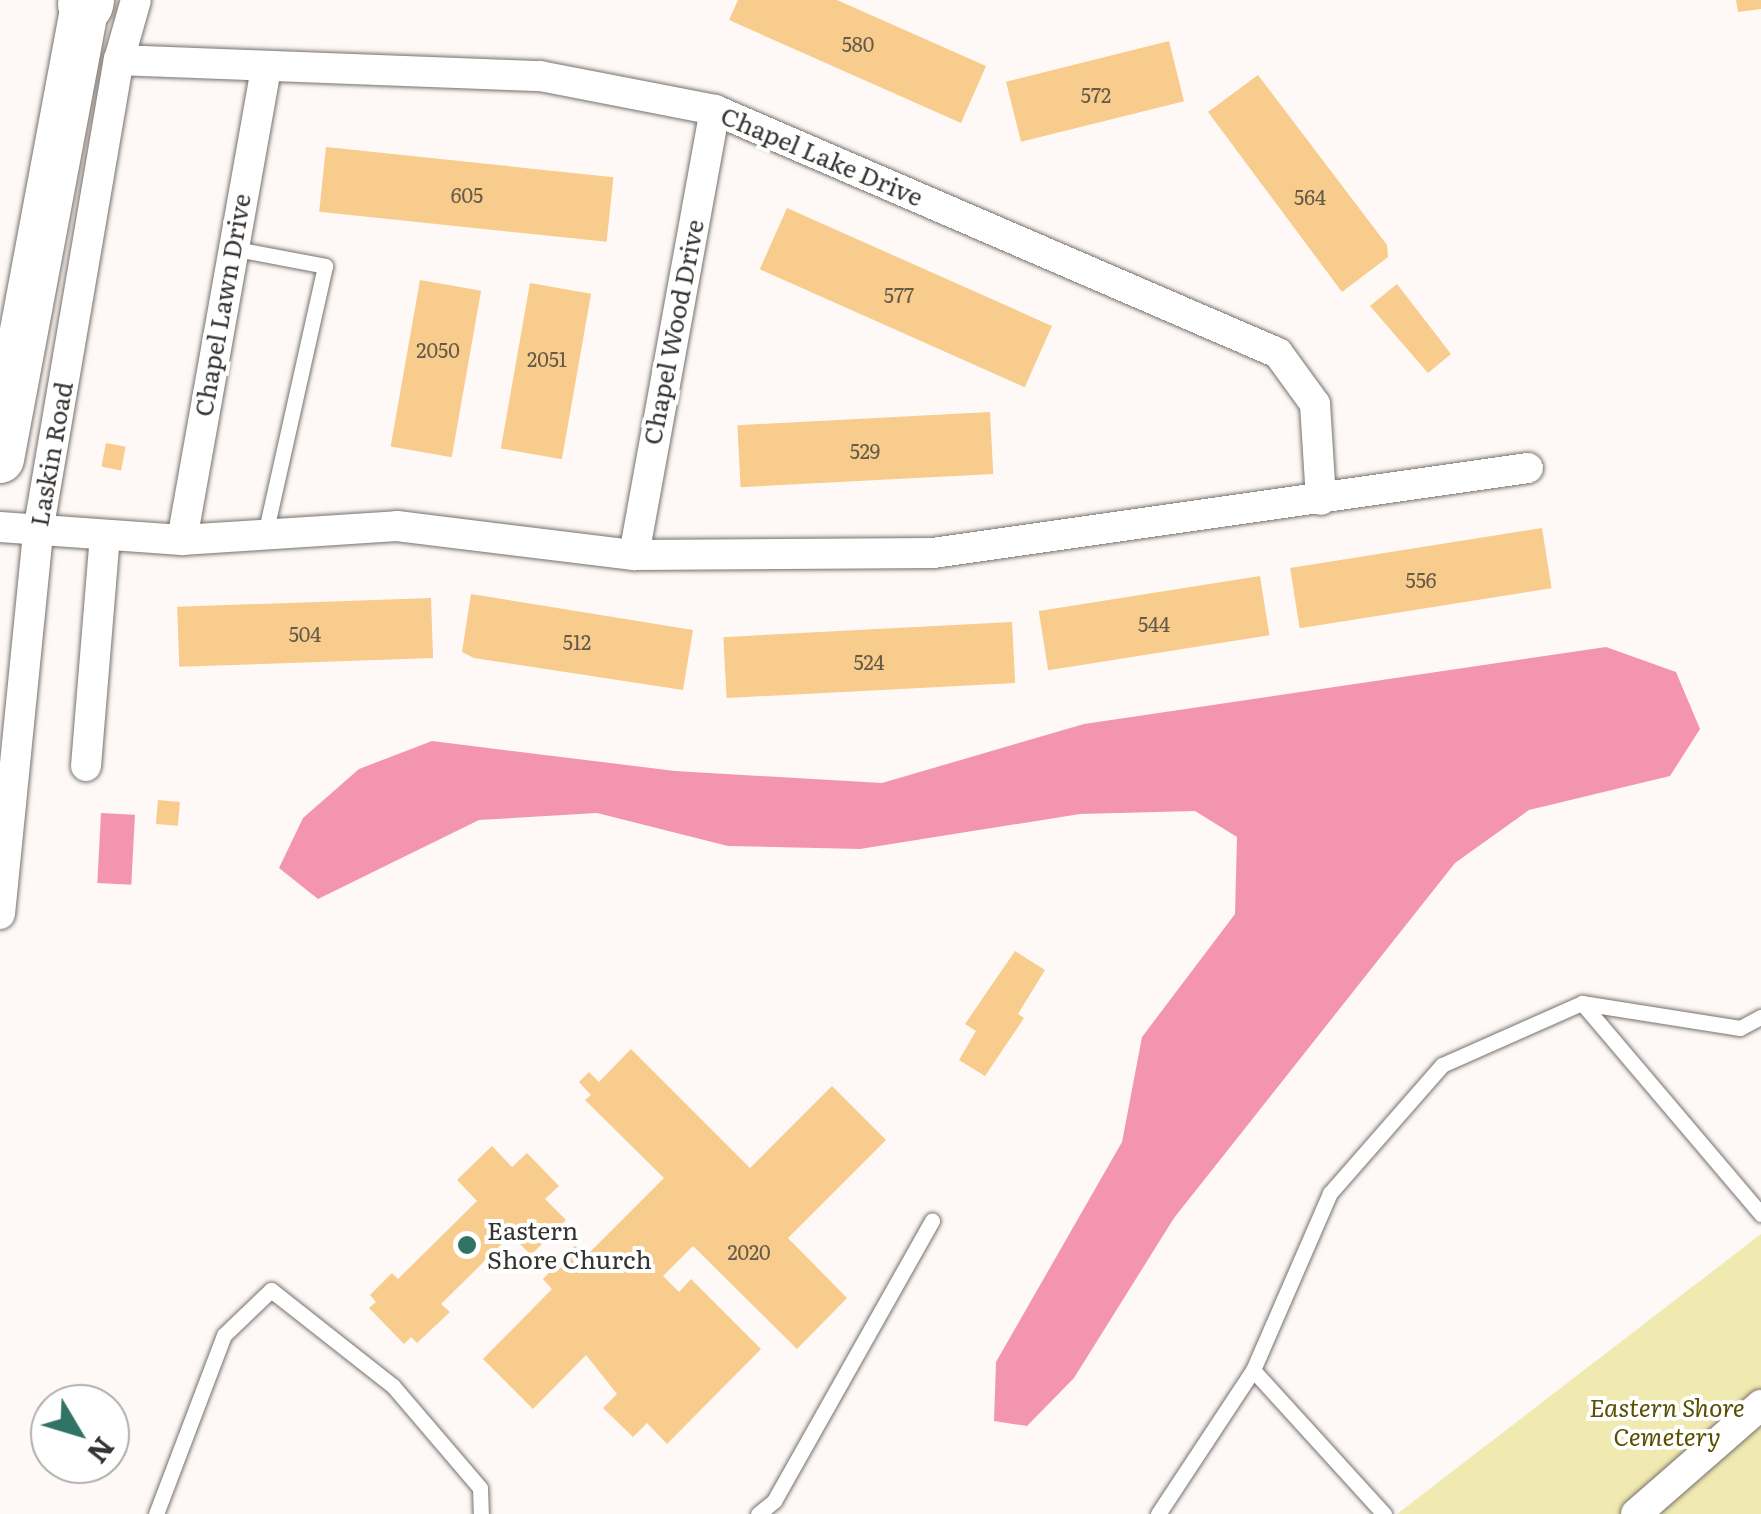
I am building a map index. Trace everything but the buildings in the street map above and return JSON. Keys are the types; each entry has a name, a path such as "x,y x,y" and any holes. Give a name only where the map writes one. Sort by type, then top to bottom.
{"main road":[{"name":"Laskin Road","path":"0,459 98,1"}],"street":[{"name":"Laskin Road","path":"0,914 38,532 119,60 98,1"},
{"name":"Chapel Lake Drive","path":"119,60 266,70 540,76 715,110 1278,353 1315,404 1321,500"},
{"name":"Chapel Lawn Drive","path":"182,540 231,248 266,70"},
{"name":"Chapel Wood Drive","path":"634,556 715,110"},
{"path":"0,527 182,540 397,526 634,556 933,553 1528,468"},
{"path":"86,766 105,536"},
{"path":"1636,1514 1761,1405"}],"lane":[{"path":"231,248 325,266 265,535"},
{"path":"1158,1514 1253,1370 1330,1193 1442,1065 1582,1003 1740,1028 1761,1017"},
{"path":"1582,1003 1761,1214"},
{"path":"758,1514 774,1500 932,1221"},
{"path":"156,1514 224,1336 272,1290 393,1386 480,1488 481,1514"},
{"path":"1253,1370 1384,1514"}],"green space":[{"name":"Eastern Shore Cemetery","path":"1761,1234 1761,1514 1397,1514"}],"shaded area":[{"path":"1606,647 1676,672 1700,729 1670,776 1529,810 1455,863 1174,1218 1074,1378 1027,1426 994,1421 996,1362 1122,1142 1142,1037 1235,914 1237,837 1195,811 1080,814 860,849 728,846 597,813 479,820 318,899 279,868 303,818 359,769 432,741 675,771 882,783 1084,724"},
{"path":"101,813 135,815 131,885 97,883"}],"place":[{"name":"Eastern Shore Church","path":"467,1245"}]}
